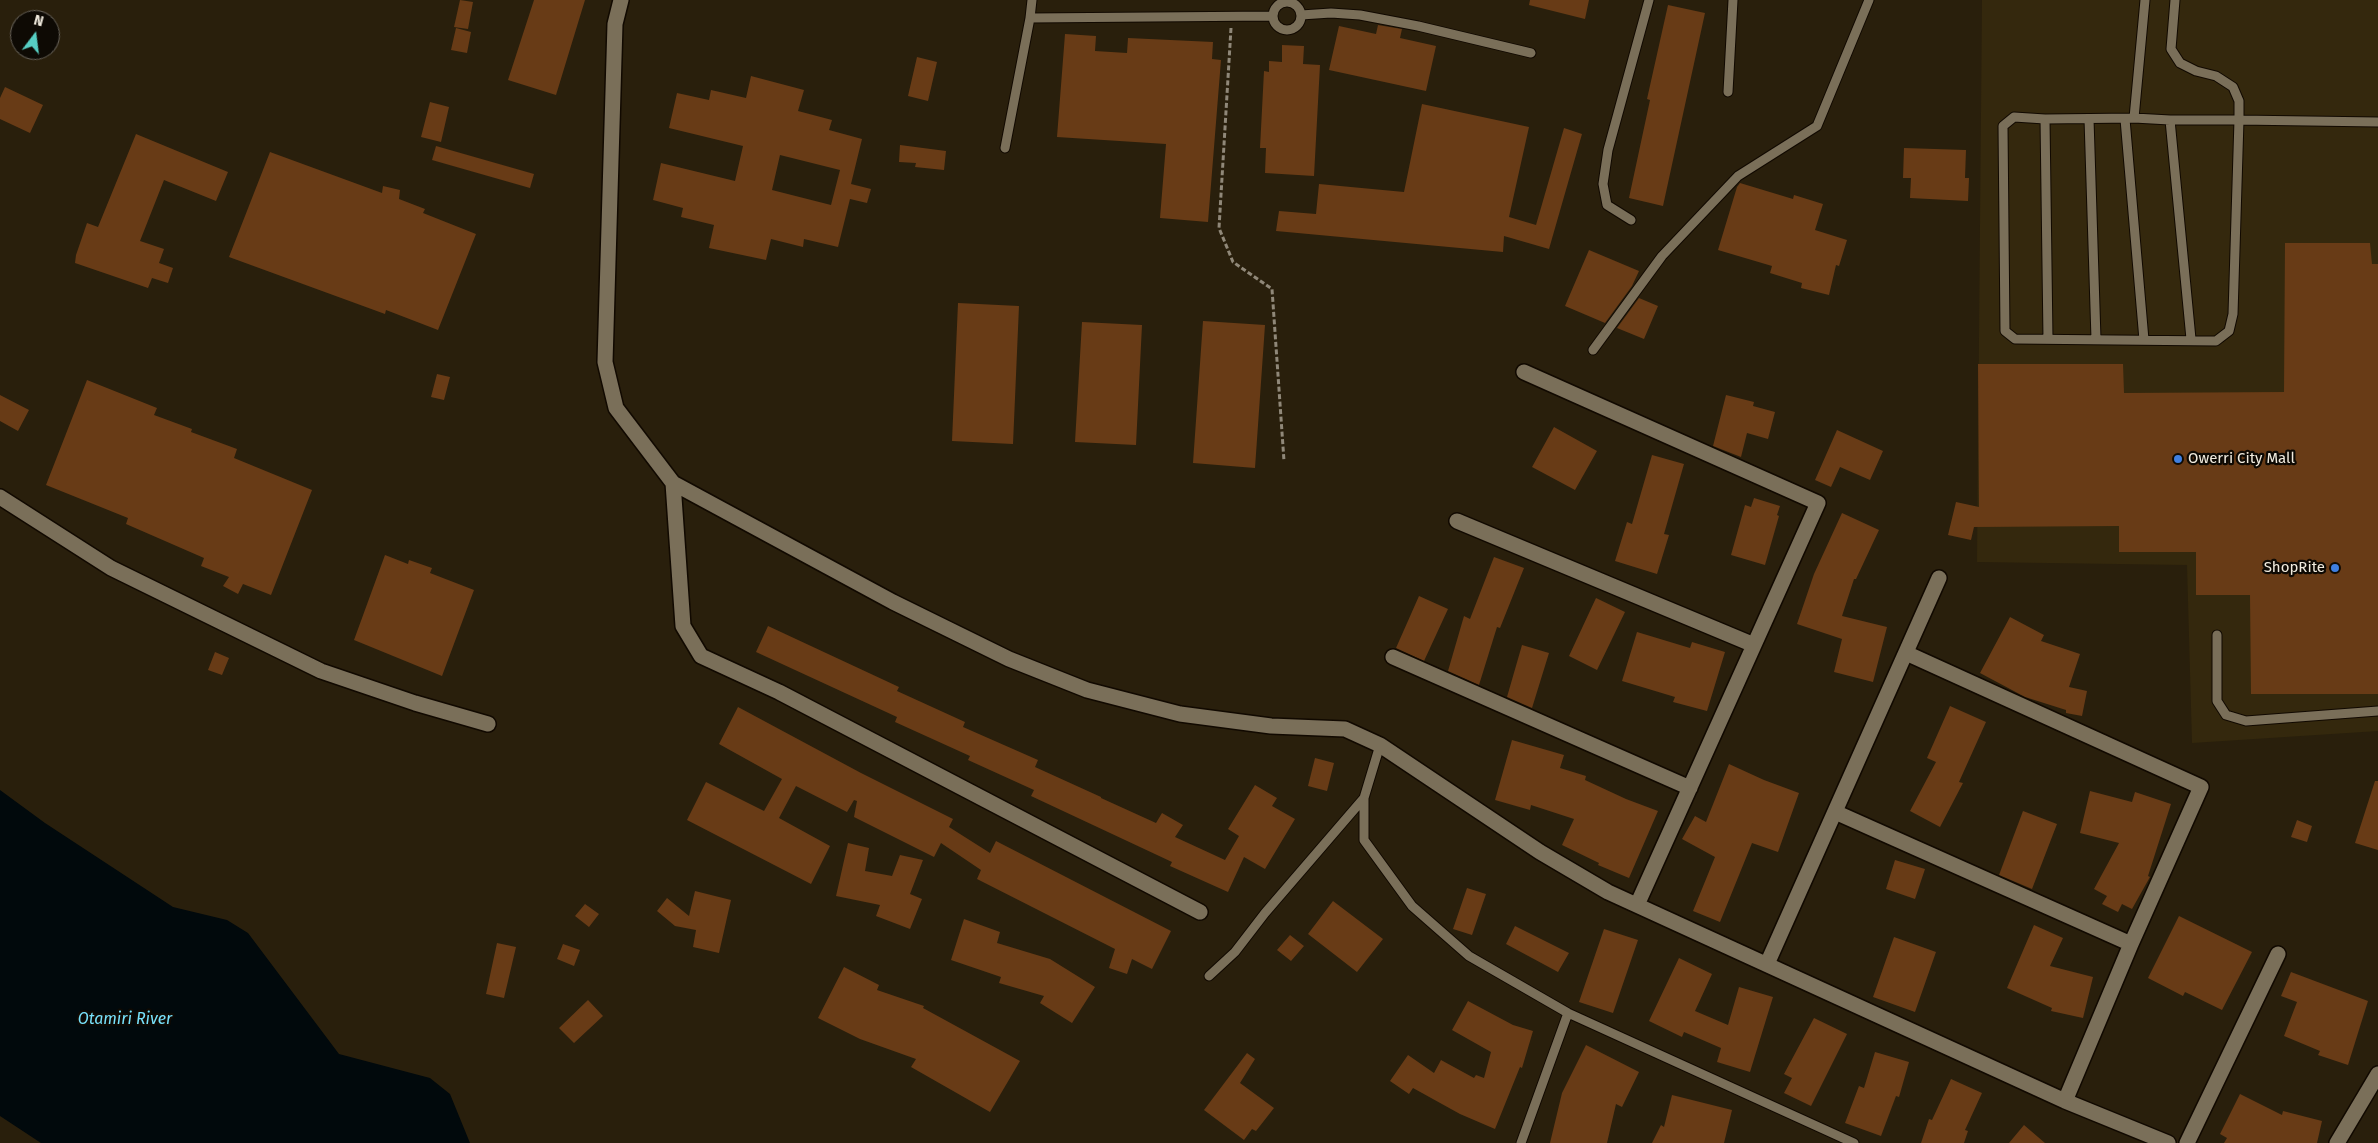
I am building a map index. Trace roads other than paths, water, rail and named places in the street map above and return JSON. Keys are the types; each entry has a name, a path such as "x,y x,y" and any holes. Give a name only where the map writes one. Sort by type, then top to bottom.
{"street":[{"path":"621,0 615,24 605,362 616,408 673,483 894,602 1009,659 1087,690 1180,714 1271,726 1345,729 1380,745 1540,852 1608,892 2065,1101 2168,1143"},
{"path":"1524,372 1818,503 1637,905"},
{"path":"673,483 683,626 701,656 805,705 1200,912"},
{"path":"0,497 111,568 321,670 415,703 488,724"},
{"path":"1457,522 1754,645"},
{"path":"1767,964 1939,578"},
{"path":"1906,653 2201,787 2131,944 2065,1101"},
{"path":"1393,657 1690,788"},
{"path":"1835,812 2131,944"},
{"path":"2187,1143 2278,954"},
{"path":"2337,1143 2378,1074"}],"lane":[{"path":"1005,148 1032,0"},
{"path":"1631,220 1608,206 1603,184 1608,150 1649,0"},
{"path":"1728,92 1733,0"},
{"path":"1593,350 1662,256 1738,176 1817,126 1869,0"},
{"path":"2144,340 2130,119 2146,0"},
{"path":"2175,0 2171,49 2180,64 2216,76 2233,87 2239,101 2239,120 2232,314 2229,331 2216,340 2016,339 2005,331 2002,126 2014,117 2045,119 2130,119 2170,120 2239,120 2378,122"},
{"path":"1300,8 1300,22 1295,28 1288,30 1276,24 1273,16 1280,2 1286,2 1300,8 1360,15 1418,26 1531,52"},
{"path":"1030,18 1273,16"},
{"path":"2045,119 2048,338"},
{"path":"2089,119 2096,339"},
{"path":"2170,120 2191,339"},
{"path":"2217,635 2217,700 2226,715 2246,721 2378,711"},
{"path":"1380,745 1364,798 1364,840 1412,906 1468,956 1568,1013 1854,1143"},
{"path":"1210,976 1235,952 1265,913 1364,798"},
{"path":"1521,1143 1568,1013"}],"water":[{"name":"Otamiri River","path":"0,790 45,823 173,907 227,920 248,933 339,1054 430,1078 450,1094 470,1143 41,1143 0,1116"}],"place":[{"name":"Owerri City Mall","path":"2178,459"},
{"name":"ShopRite","path":"2335,568"}]}
